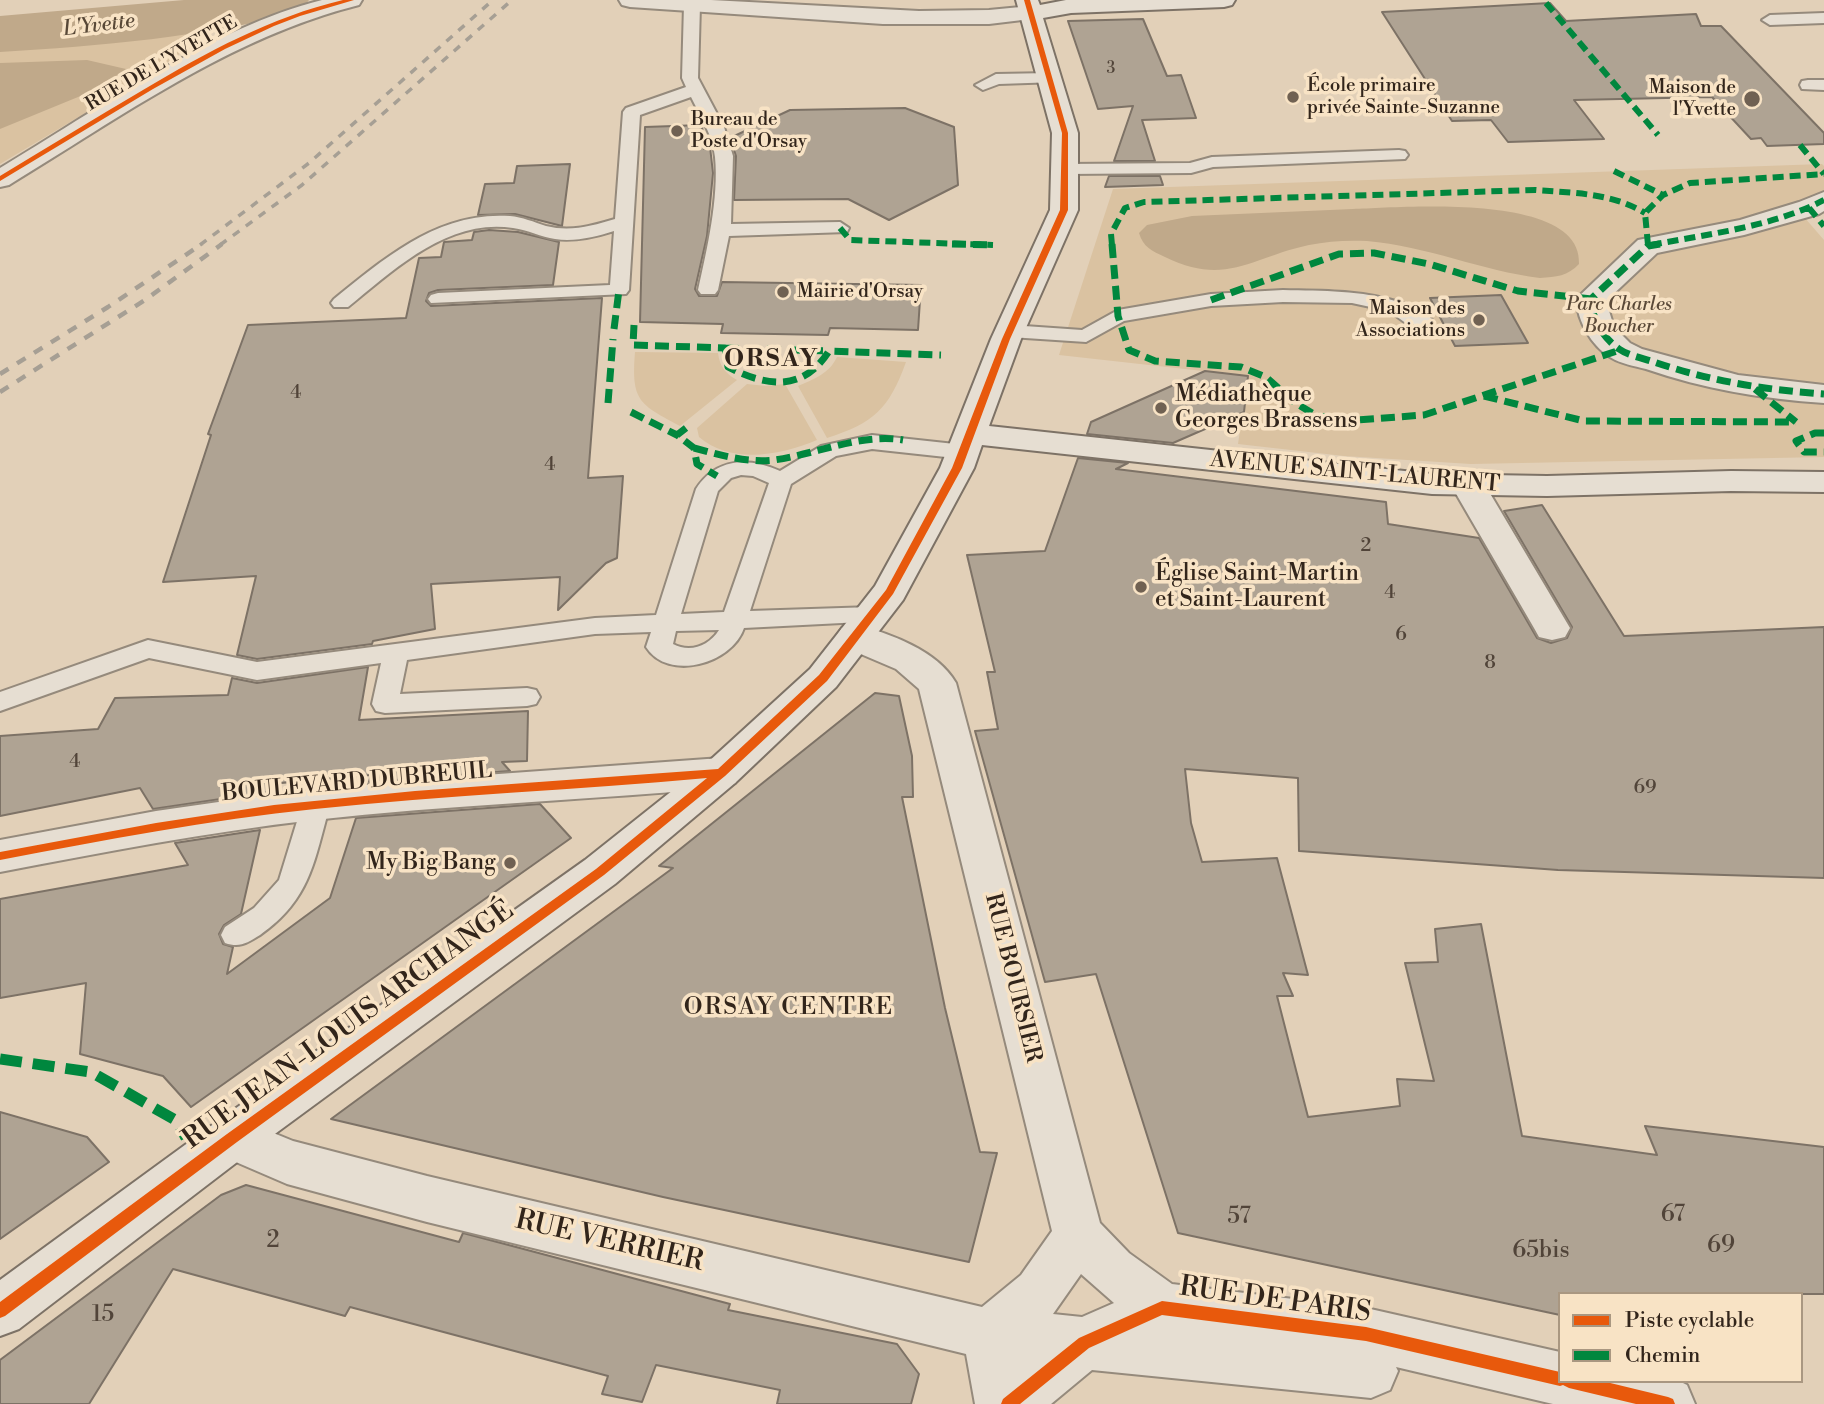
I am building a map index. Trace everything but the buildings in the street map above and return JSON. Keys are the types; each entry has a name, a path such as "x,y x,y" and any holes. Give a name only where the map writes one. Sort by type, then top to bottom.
{"street":[{"name":"RUE DE L'YVETTE","path":"0,179 231,43 324,5 351,0"},
{"path":"630,0 895,18 998,18 1029,6 1224,0"},
{"name":"RUE JEAN-LOUIS ARCHANGÉ","path":"0,1311 232,1138 600,872 720,773 823,678 890,593 967,443 1010,331 1064,210 1065,133 1029,6"},
{"path":"1819,211 1648,246 1591,299 1591,313 1604,334 1620,350 1684,373 1755,389 1824,394"},
{"name":"AVENUE SAINT-LAURENT","path":"967,443 1468,485 1824,482"},
{"path":"1468,485 1552,628"},
{"name":"RUE BOURSIER","path":"863,626 937,683 1078,1235"},
{"name":"BOULEVARD DUBREUIL","path":"0,856 192,820 316,804 720,773"},
{"name":"RUE VERRIER","path":"232,1138 287,1162 427,1199 989,1334"},
{"path":"1002,1404 989,1334 1039,1293 1078,1235"},
{"name":"RUE DE PARIS","path":"1078,1235 1111,1270 1162,1308 1366,1335 1558,1379"},
{"name":"RUE DE PARIS","path":"1008,1404 1084,1343 1162,1308"},
{"name":"RUE DE PARIS","path":"989,1334 1371,1371"},
{"path":"1578,1383 1668,1404"}],"lane":[{"path":"692,5 690,78 715,127 724,156 721,230 708,290"},
{"path":"1770,20 1824,18"},
{"path":"205,45 231,43"},
{"path":"983,85 996,79 1051,78"},
{"path":"438,299 619,290 632,112 660,104 697,88"},
{"path":"1066,169 1191,168 1212,162 1399,155"},
{"path":"341,303 422,240 451,228 505,222 564,235 593,232 623,222"},
{"path":"721,230 840,228"},
{"path":"1010,331 1086,336 1118,316 1211,300 1283,296 1352,297 1396,307 1414,320 1422,320"},
{"path":"781,480 764,470 729,468 717,476 707,489 659,647 668,654 688,658 704,655 721,646 729,636 781,480 829,451 872,442 967,443"},
{"path":"0,702 148,649 257,671 596,626 734,621 863,626"},
{"path":"396,652 385,704 527,697"},
{"path":"236,935 264,916 292,885 316,804"}],"green space":[{"path":"245,8 154,72 0,164 0,34 87,30"},
{"name":"Parc Charles Boucher","path":"1822,164 1824,200 1791,202 1824,240 1824,457 1471,464 1344,456 1238,444 1248,376 1059,355 1113,189"},
{"path":"635,352 718,353 724,369 737,380 680,426 655,412 641,399 635,381"},
{"path":"837,357 906,362 893,392 878,412 857,426 827,438 798,386 825,372"},
{"path":"747,384 785,384 817,440 788,450 757,455 726,451 699,437 697,428"}],"shaded area":[{"path":"87,60 139,72 0,129 0,63"},
{"path":"1408,207 1484,209 1521,214 1552,224 1572,241 1579,264 1561,275 1540,278 1411,248 1353,241 1309,245 1238,267 1205,269 1186,266 1156,253 1146,245 1139,233 1147,225 1192,216"}],"waterway":[{"name":"L'Yvette","path":"0,34 141,23 280,0"}],"railway":[{"path":"200,245 309,163 493,0"},
{"path":"220,245 302,185 512,0"},
{"path":"0,374 108,307 202,244"},
{"path":"0,392 145,300 222,244"}],"marked path":[{"path":"1546,3 1658,135"},
{"path":"193,43 205,45"},
{"path":"1800,145 1824,174"},
{"path":"1614,171 1663,195"},
{"path":"1648,246 1645,213 1663,195 1690,183 1824,174"},
{"path":"1620,350 1424,415 1357,420 1317,416 1294,402 1266,377 1241,367 1155,361 1129,350 1118,316 1111,234 1125,208 1144,202 1213,198 1536,190 1591,194 1629,203 1645,213"},
{"path":"1824,200 1809,208 1744,227 1648,246 1591,299 1593,314 1599,327 1613,344 1627,353 1717,380 1780,391 1824,394"},
{"path":"1809,208 1824,226"},
{"path":"840,228 850,240 993,245"},
{"path":"1211,300 1339,254 1374,253 1429,264 1518,291 1591,299"},
{"path":"614,329 619,290"},
{"path":"634,325 633,345 725,348 728,367 741,374 770,382 797,380 810,374 829,351 941,355"},
{"path":"608,403 613,339"},
{"path":"725,348 829,351"},
{"path":"1755,389 1796,422"},
{"path":"1484,396 1584,421 1796,422"},
{"path":"631,412 677,435"},
{"path":"686,428 677,435 694,448 697,464 717,476"},
{"path":"1824,433 1815,433 1796,441 1804,452 1824,452"},
{"path":"694,448 729,458 772,460 884,437 903,440"},
{"path":"0,1059 91,1072 177,1121 186,1138"}],"cycle path":[{"path":"0,179 151,88 247,35 298,14 351,0"},
{"path":"0,1311 232,1138 600,872 721,773 823,678 890,592 957,468 1006,339 1064,210 1065,133 1027,0"},
{"path":"0,856 156,827 274,810 365,800 721,773"},
{"path":"1008,1404 1084,1343 1162,1308 1366,1334 1558,1379"},
{"path":"1578,1383 1668,1404"}],"place":[{"name":"École primaire privée Sainte-Suzanne","path":"1293,97"},
{"name":"Maison de l'Yvette","path":"1752,99"},
{"name":"Bureau de Poste d'Orsay","path":"677,131"},
{"name":"Mairie d'Orsay","path":"783,292"},
{"name":"Maison des Associations","path":"1479,320"},
{"name":"Médiathèque Georges Brassens","path":"1161,408"},
{"name":"Église Saint-Martin et Saint-Laurent","path":"1141,587"},
{"name":"My Big Bang","path":"510,863"}],"district":[{"name":"ORSAY","path":"772,360"},
{"name":"ORSAY CENTRE","path":"789,1008"}]}
